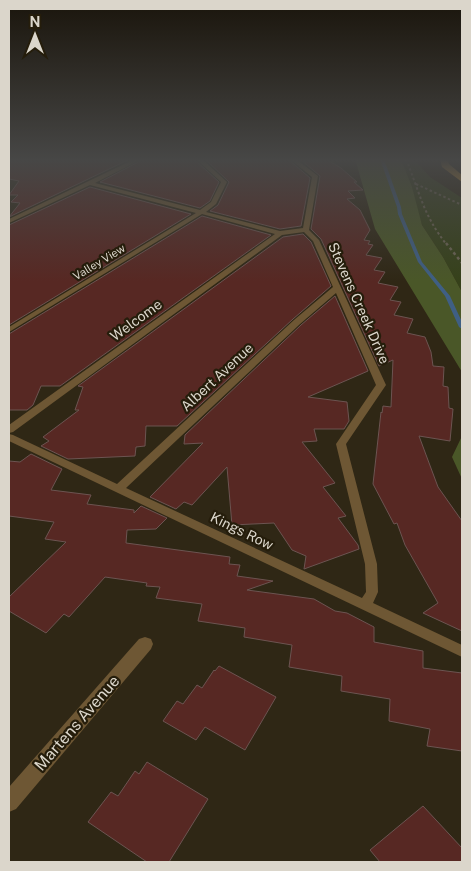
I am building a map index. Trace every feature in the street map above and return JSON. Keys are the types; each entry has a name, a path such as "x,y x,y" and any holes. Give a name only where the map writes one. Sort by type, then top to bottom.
{"street":[{"name":"Martens Avenue","path":"9,802 145,644"}],"lane":[{"path":"9,221 54,200"},
{"path":"151,200 280,233 306,230 311,200"},
{"name":"Valley View","path":"9,330 201,213 216,200"},
{"name":"Stevens Creek Drive","path":"306,230 316,240 381,385 342,444 371,564 372,592 365,605"},
{"name":"Welcome","path":"9,430 280,233"},
{"name":"Albert Avenue","path":"119,488 297,322 337,288"},
{"name":"Kings Row","path":"9,437 462,651"}],"path":[{"path":"421,200 436,230 462,263"},
{"path":"450,200 462,205"}],"green space":[{"path":"367,200 415,200 422,225 443,257 462,292 462,372 375,229"},
{"path":"413,200 462,200 462,292 443,257 422,225"},
{"path":"462,436 462,479 452,457"}],"building":[{"path":"13,200 45,200 9,217 20,203 11,202"},
{"path":"63,200 137,200 191,214 9,325 9,225"},
{"path":"168,200 211,200 200,208"},
{"path":"221,200 306,200 301,226 280,229 210,211 218,205"},
{"path":"316,200 348,200 360,210 370,230 364,240 370,241 368,244 373,245 366,255 382,258 374,270 385,272 378,283 398,287 390,300 401,302 394,315 413,319 407,333 425,337 431,352 433,366 444,367 443,386 448,387 449,408 453,409 450,441 419,436 438,487 462,521 462,631 423,613 438,603 405,545 397,523 394,524 373,484 381,412 383,406 391,407 393,360 379,366 321,239 311,229"},
{"path":"202,216 271,235 60,386 41,386 33,405 27,410 9,410 9,334"},
{"path":"303,234 311,242 331,286 177,426 146,426 145,446 136,447 135,456 68,459 41,446 49,441 43,437 79,410 75,410 83,387 78,386 283,237"},
{"path":"335,296 368,371 308,397 347,402 349,421 344,429 314,429 317,441 302,442 335,483 323,487 346,516 338,518 359,549 304,569 306,556 292,550 274,523 232,525 227,467 192,505 184,502 176,509 150,497 203,443 184,444 185,435 301,325"},
{"path":"31,454 62,469 51,490 91,495 87,504 134,510 134,513 141,506 167,518 156,529 127,530 126,543 230,557 229,564 240,565 237,576 273,581 247,590 314,599 335,611 347,613 374,627 374,642 423,651 423,668 462,673 462,751 427,746 430,729 389,721 390,699 341,691 342,676 289,667 292,645 244,637 245,628 198,621 202,604 156,598 160,587 146,586 147,583 105,577 69,617 64,614 46,633 9,611 9,597 66,542 45,539 54,522 9,516 9,461 20,462"},
{"path":"219,666 276,697 245,750 205,727 196,740 163,721 177,701 183,704 197,685 202,688 214,670"},
{"path":"147,762 208,799 169,862 147,862 88,822 111,792 118,796 135,771 139,774"},
{"path":"423,806 462,848 462,862 380,862 370,850"}],"waterway":[{"path":"396,200 400,214 420,262 447,296 462,327"}]}
